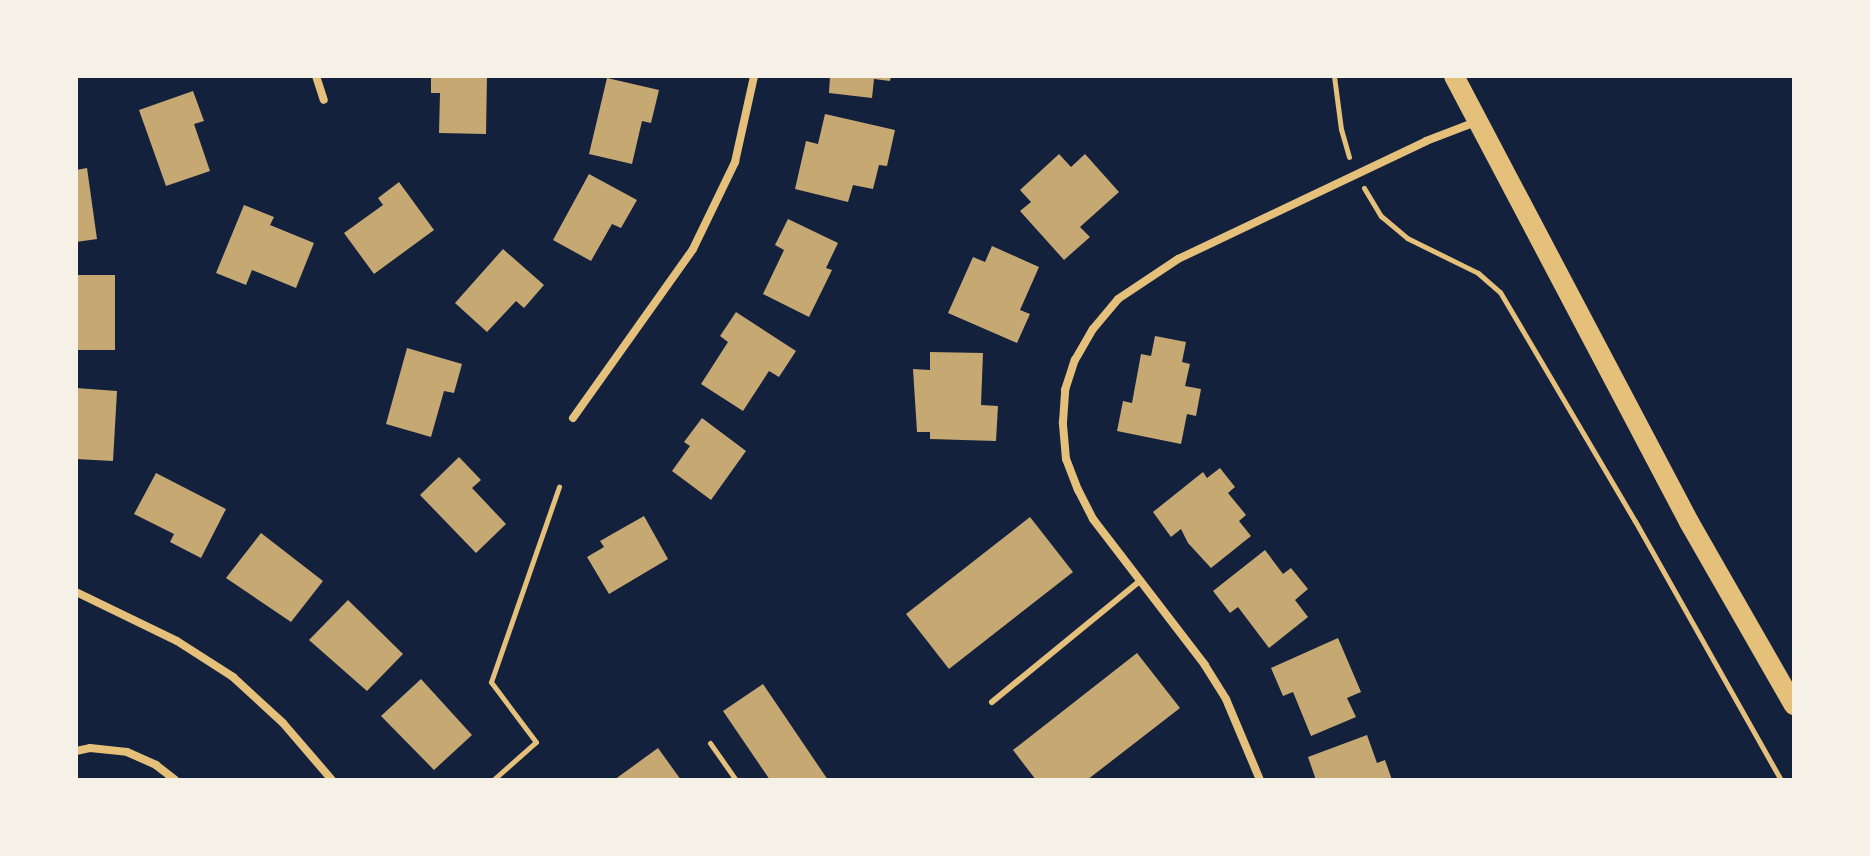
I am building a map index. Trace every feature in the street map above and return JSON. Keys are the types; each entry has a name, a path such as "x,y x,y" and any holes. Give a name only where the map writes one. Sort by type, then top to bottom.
{"main road":[{"path":"1454,76 1681,509 1794,705"}],"street":[{"path":"316,76 324,100"},
{"path":"573,418 693,249 735,162 754,76"},
{"path":"1260,780 1226,699 1093,519 1066,459 1063,422 1065,390 1075,360 1093,329 1118,299 1178,259 1426,141 1479,120"},
{"path":"76,592 177,641 233,677 283,723 332,780"},
{"path":"76,751 90,748 127,752 156,765 175,780"}],"lane":[{"path":"992,702 1140,581"}],"path":[{"path":"1334,76 1346,150"},
{"path":"1367,193 1381,216 1407,238 1478,273 1500,292 1635,521 1781,780"},
{"path":"493,780 536,742 491,682 559,487"},
{"path":"710,743 736,780"}],"building":[{"path":"431,76 487,76 486,134 439,133 440,93 431,93"},
{"path":"830,76 891,76 890,81 874,79 872,98 829,93"},
{"path":"607,78 659,90 651,123 642,121 632,164 589,154"},
{"path":"193,91 204,121 194,124 210,171 166,186 139,110"},
{"path":"825,114 895,130 887,166 879,165 873,189 853,185 848,202 795,189 806,141 818,144"},
{"path":"1059,154 1071,167 1085,154 1119,192 1080,227 1090,237 1064,260 1020,211 1031,202 1020,190"},
{"path":"87,168 97,239 76,242 76,170"},
{"path":"589,174 637,200 621,228 612,224 591,261 553,240"},
{"path":"399,182 434,230 374,274 344,233 383,205 378,198"},
{"path":"244,205 274,217 270,225 314,243 296,288 252,270 246,285 216,273"},
{"path":"788,219 838,243 826,268 832,270 809,317 763,294 784,250 775,245"},
{"path":"992,246 1039,267 1020,310 1030,314 1017,343 948,313 973,257 985,262"},
{"path":"503,249 544,285 524,308 516,301 487,332 455,303"},
{"path":"76,275 115,275 115,350 76,350"},
{"path":"736,312 796,351 779,377 769,371 743,411 701,384 728,342 720,336"},
{"path":"1155,336 1186,342 1182,362 1190,364 1185,386 1201,389 1196,416 1187,414 1181,444 1117,431 1123,401 1132,403 1141,354 1151,356"},
{"path":"407,348 462,364 454,393 444,391 431,437 386,424"},
{"path":"930,352 983,353 981,405 998,406 996,441 930,439 930,432 917,432 913,369 930,370"},
{"path":"76,388 117,391 113,461 76,459"},
{"path":"702,418 746,451 711,500 672,471 690,446 684,442"},
{"path":"459,457 481,480 472,488 506,524 476,553 420,495"},
{"path":"1220,468 1235,487 1228,493 1246,515 1239,521 1251,536 1211,568 1188,543 1181,529 1171,537 1153,512 1203,472 1207,478"},
{"path":"156,473 226,509 201,558 170,542 174,534 134,514"},
{"path":"644,516 668,559 609,594 587,557 604,547 600,541"},
{"path":"1030,517 1073,572 949,669 906,614"},
{"path":"261,533 323,581 291,622 226,578"},
{"path":"1265,550 1283,574 1291,568 1308,589 1295,600 1308,617 1269,648 1238,607 1230,613 1213,591"},
{"path":"348,600 403,654 367,691 309,640"},
{"path":"1338,638 1361,692 1347,698 1356,717 1311,736 1293,692 1283,696 1271,668"},
{"path":"1137,653 1180,708 1087,780 1036,780 1013,750"},
{"path":"421,679 472,735 434,770 381,716"},
{"path":"763,684 828,780 770,780 723,711"},
{"path":"1367,735 1377,763 1385,760 1392,780 1316,780 1308,757"},
{"path":"658,748 681,780 614,780"}]}
